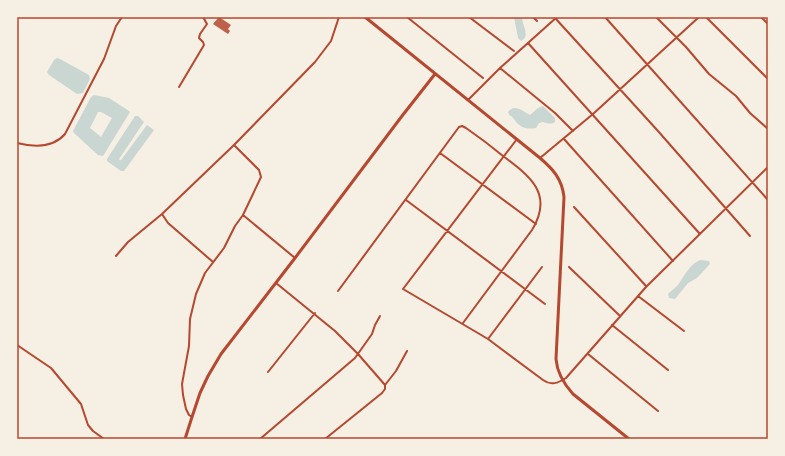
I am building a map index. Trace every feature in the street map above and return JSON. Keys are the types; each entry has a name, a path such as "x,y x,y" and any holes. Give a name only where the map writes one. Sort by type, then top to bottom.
{"main road":[{"path":"365,17 540,158 556,174 561,184 564,197 556,359 558,372 562,380 573,394 629,439"},
{"path":"186,439 192,417 208,376 216,362 435,74"}],"street":[{"path":"17,143 28,146 41,146 58,140 65,134 104,60 116,26 122,17"},
{"path":"179,87 204,45 199,38 207,24 204,17"},
{"path":"116,256 128,242 162,214 234,145 315,62 331,41 339,17"},
{"path":"408,17 483,78"},
{"path":"469,17 514,51"},
{"path":"532,17 537,21"},
{"path":"605,17 768,200"},
{"path":"656,17 677,37 709,74 736,96 750,114 768,129"},
{"path":"540,158 564,139 699,17"},
{"path":"706,17 768,79"},
{"path":"761,17 768,24"},
{"path":"468,100 500,68 556,18 750,236"},
{"path":"528,43 700,234"},
{"path":"500,68 555,113 573,131"},
{"path":"338,291 459,127 462,126 504,156 529,177 539,191 541,205 540,216 536,224 463,323"},
{"path":"516,139 403,289 488,339 546,382 556,383 562,380 588,354 646,287 768,167"},
{"path":"564,139 673,261"},
{"path":"192,417 186,410 182,390 189,346 190,319 199,283 224,248 260,183 261,174 256,166 234,145"},
{"path":"440,153 536,224"},
{"path":"406,200 545,304"},
{"path":"574,207 646,287"},
{"path":"162,214 168,223 213,262"},
{"path":"243,215 296,258"},
{"path":"488,339 542,267"},
{"path":"569,267 620,316"},
{"path":"276,283 335,331 358,354 385,385"},
{"path":"638,296 684,331"},
{"path":"268,372 315,314"},
{"path":"260,439 346,366 358,354 372,334 380,316"},
{"path":"612,325 668,370"},
{"path":"17,345 51,368 81,404 88,425 104,439"},
{"path":"325,439 382,393 385,389 385,385 396,371 407,351"},
{"path":"588,354 658,411"}],"shaded area":[{"path":"514,17 522,17 526,34 524,39 521,41 518,38"},
{"path":"57,58 89,75 90,79 83,93 77,94 49,75 47,72 54,60"},
{"path":"94,95 109,98 130,112 103,156 98,155 73,131 91,97","holes":["98,112 112,118 101,137 90,128"]},
{"path":"543,106 555,118 555,122 550,124 543,122 539,123 536,128 529,129 521,126 508,112 510,109 516,108 530,115 538,108"},
{"path":"135,116 138,116 144,122 119,159 120,160 147,125 154,130 124,171 121,171 107,161 107,159"},
{"path":"700,260 709,261 710,264 697,278 688,283 675,299 669,298 668,294 678,285 690,267"}],"building":[{"path":"219,17 231,25 228,29 230,31 228,34 213,24"}]}
